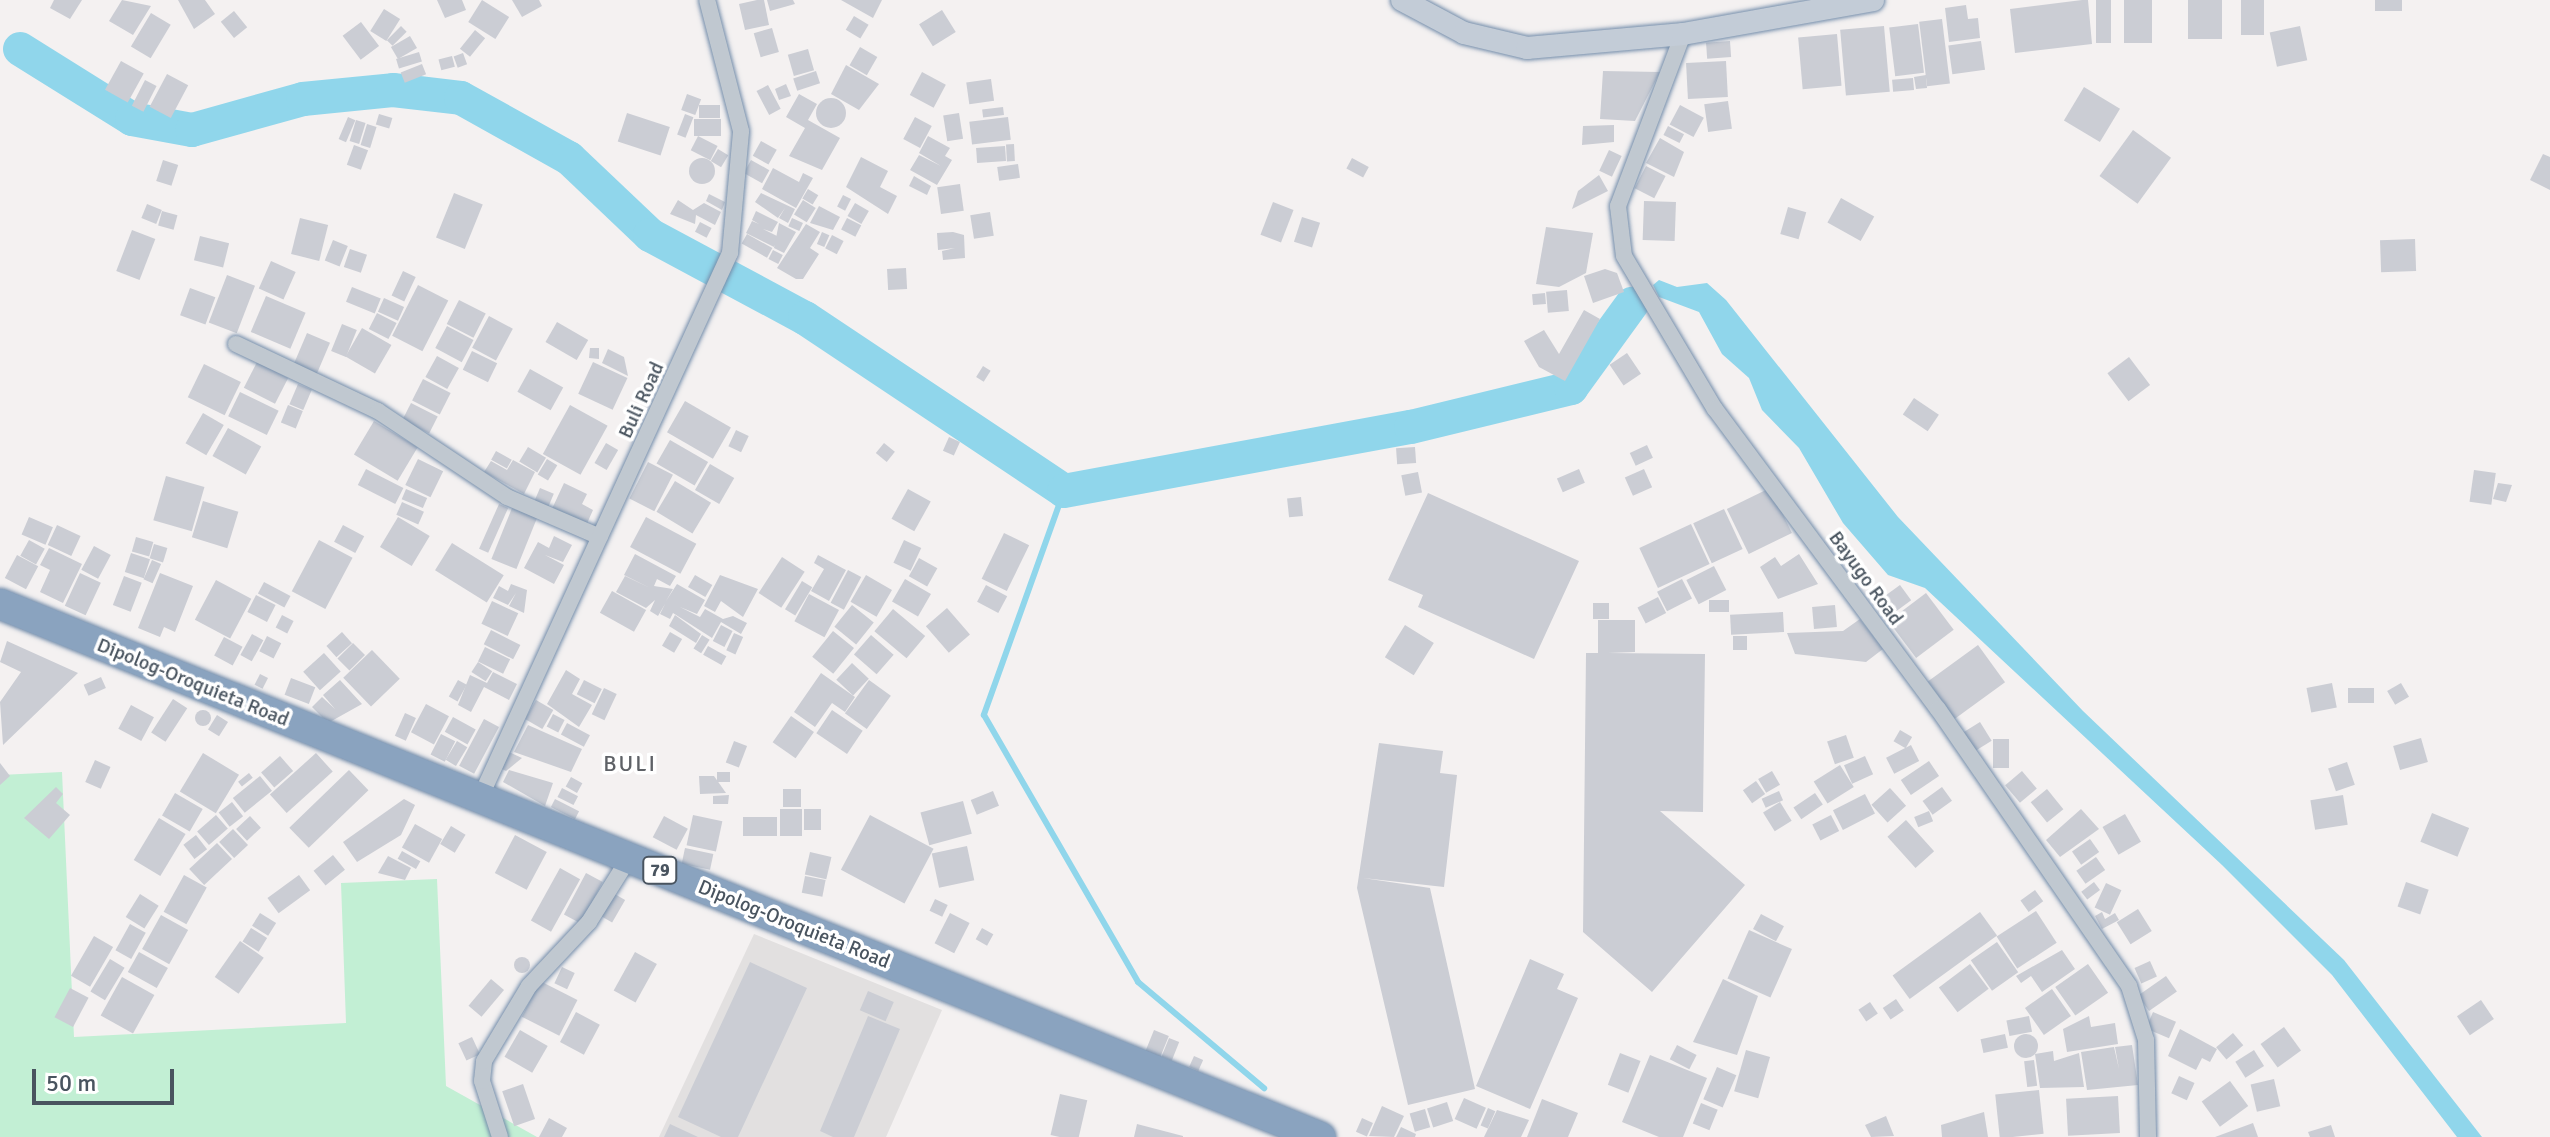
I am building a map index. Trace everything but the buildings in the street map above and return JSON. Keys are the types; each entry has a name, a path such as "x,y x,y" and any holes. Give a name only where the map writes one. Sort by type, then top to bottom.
{"highway":[{"name":"Dipolog-Oroquieta Road","path":"0,604 1320,1137"}],"main road":[{"path":"1402,0 1464,33 1527,48 1683,34 1873,0"}],"street":[{"name":"Buli Road","path":"480,798 730,253 741,131 707,0"},
{"name":"Bayugo Road","path":"1683,34 1618,206 1624,256 1715,409 1938,709 2129,986 2146,1040 2148,1137"},
{"path":"236,344 378,411 507,497 600,537"},
{"path":"500,1137 482,1081 484,1061 529,986 589,922 629,858"}],"shaded area":[{"path":"754,934 942,1010 886,1137 659,1137"}],"green space":[{"path":"62,772 74,1037 346,1023 341,883 437,879 446,1086 537,1137 0,1137 0,775"}],"water":[{"path":"1659,280 1677,287 1707,283 1726,300 1898,517 2083,711 2344,960 2482,1137 2457,1137 2332,975 2222,865 1925,588 1888,575 1843,523 1799,448 1762,410 1749,378 1722,354 1699,312 1659,297 1653,285"}],"waterway":[{"path":"20,49 132,119 192,130 303,99 393,90 461,98 569,158 650,235 805,318 1064,491 1411,427 1571,388 1632,304"},
{"path":"1064,491 984,715 1138,982 1264,1088"}],"district":[{"name":"BULI","path":"630,764"}]}
